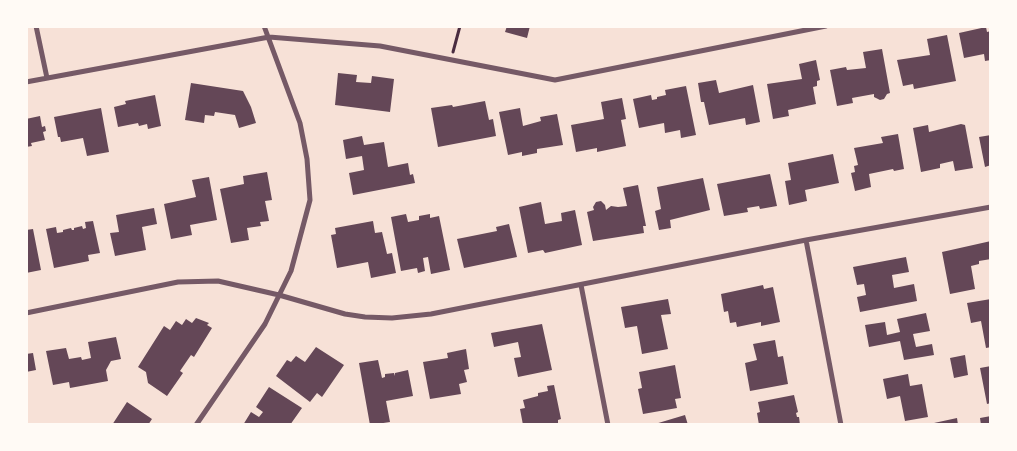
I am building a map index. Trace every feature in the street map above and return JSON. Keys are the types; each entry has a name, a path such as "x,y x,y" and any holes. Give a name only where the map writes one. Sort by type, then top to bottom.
{"street":[{"path":"36,26 47,78"},
{"path":"196,425 265,324 290,271 310,200 307,159 300,123 264,26"},
{"path":"26,82 269,37 380,46 555,80 826,26"},
{"path":"26,313 178,282 218,281 279,295 345,314 392,318 431,314 806,240 991,208"},
{"path":"806,240 841,425"},
{"path":"582,285 608,425"}],"path":[{"path":"450,60 460,26"}],"building":[{"path":"507,26 530,26 527,38 505,32"},
{"path":"986,27 987,32 991,31 991,60 985,61 984,54 964,58 959,33"},
{"path":"947,35 956,81 914,89 913,84 903,86 897,60 930,55 927,39"},
{"path":"882,49 890,93 880,100 874,97 874,94 852,98 853,103 837,106 830,70 846,67 847,70 866,68 863,52"},
{"path":"816,60 820,80 817,81 817,86 813,87 816,104 788,110 789,116 773,119 767,84 802,79 799,64"},
{"path":"338,73 357,75 356,82 371,83 372,76 394,79 390,112 335,105"},
{"path":"716,80 719,93 753,85 760,122 746,125 745,118 709,125 704,102 701,102 698,83"},
{"path":"191,83 243,91 256,123 239,128 235,115 215,112 214,116 205,115 204,123 185,120"},
{"path":"686,86 696,135 681,138 680,130 665,133 664,123 639,128 633,99 651,95 652,100 657,99 657,97 666,95 665,90"},
{"path":"155,95 161,126 148,129 147,124 139,126 138,123 118,127 114,107 126,104 125,101"},
{"path":"622,98 626,119 621,120 626,146 597,152 597,148 576,152 571,125 604,119 601,102"},
{"path":"485,101 489,120 493,119 496,136 438,147 431,108 452,105 453,107"},
{"path":"101,108 109,152 87,156 83,138 61,142 60,137 58,137 54,117"},
{"path":"520,108 523,126 541,121 540,117 557,114 563,145 537,149 537,153 522,156 522,152 508,155 499,112"},
{"path":"40,116 42,127 45,126 46,131 43,132 45,140 31,143 32,146 26,147 26,119"},
{"path":"961,124 965,125 973,168 955,171 953,161 940,164 940,168 921,172 913,128 928,125 929,132"},
{"path":"898,134 904,169 894,171 893,169 869,174 871,187 855,191 851,173 855,172 854,166 858,165 854,148 883,143 881,137"},
{"path":"991,135 991,165 985,167 979,137"},
{"path":"362,136 364,145 384,142 388,167 408,163 410,175 413,174 415,183 353,195 349,173 364,170 362,156 346,159 343,140"},
{"path":"833,154 839,183 805,190 807,201 789,205 785,181 791,180 788,163"},
{"path":"267,172 272,200 265,201 269,221 260,222 261,226 247,228 249,240 231,243 220,189 244,184 243,176"},
{"path":"770,174 777,206 760,209 759,206 747,208 748,212 724,216 717,184"},
{"path":"209,177 217,220 190,225 192,235 171,239 164,204 196,197 192,180"},
{"path":"703,178 710,210 670,220 671,228 659,230 655,211 661,209 657,187"},
{"path":"638,185 646,226 643,226 644,233 593,241 587,212 594,210 593,207 596,202 601,201 605,205 606,210 611,206 627,206 623,188"},
{"path":"541,202 545,224 562,221 561,213 575,210 582,245 545,253 543,250 528,253 519,207"},
{"path":"154,208 157,224 142,227 146,250 115,256 110,233 119,232 116,215"},
{"path":"406,214 408,222 419,220 419,216 430,214 430,218 439,216 450,270 431,274 428,257 423,258 425,271 418,273 417,268 401,271 391,217"},
{"path":"93,221 100,253 88,255 89,261 54,268 46,229 56,227 57,233 71,228 74,230 74,228 82,226 83,229 86,228 85,222"},
{"path":"373,221 375,233 382,232 387,254 392,253 396,273 371,278 368,262 337,268 331,235 336,234 335,228"},
{"path":"509,224 517,257 464,268 457,239 497,231 496,227"},
{"path":"33,229 41,270 26,273 26,230"},
{"path":"991,241 991,259 979,261 979,264 971,266 975,289 950,294 942,252"},
{"path":"906,257 909,272 892,275 894,288 914,284 917,301 860,312 857,297 866,295 864,284 857,285 853,267"},
{"path":"763,285 764,289 773,287 780,322 761,326 761,322 737,327 736,322 730,323 728,311 724,312 721,294"},
{"path":"668,299 671,314 661,315 668,349 642,354 637,326 625,328 621,307"},
{"path":"991,299 991,347 986,348 981,321 971,323 967,303"},
{"path":"926,313 930,331 913,334 916,347 932,344 934,355 904,360 900,341 869,347 865,325 885,322 887,335 900,332 897,319"},
{"path":"196,318 209,323 207,325 212,328 194,357 191,355 180,371 183,373 167,396 148,383 146,372 138,367 164,326 170,330 176,321 182,325 186,319 192,323"},
{"path":"542,324 552,370 518,377 514,358 521,357 518,342 494,347 491,333"},
{"path":"116,337 121,359 111,361 106,370 108,381 70,388 69,382 53,385 46,351 66,348 69,359 81,357 82,360 91,358 88,342"},
{"path":"775,340 778,357 783,356 788,384 750,391 745,363 757,360 753,344"},
{"path":"316,347 344,365 322,397 317,393 310,402 276,376 287,360 291,362 296,356 305,362"},
{"path":"466,349 469,369 464,370 467,382 459,384 461,394 430,399 423,362 448,358 447,353"},
{"path":"33,353 36,370 26,372 26,354"},
{"path":"965,355 968,375 954,378 950,358"},
{"path":"378,360 382,378 385,377 385,374 394,373 394,376 395,373 408,370 413,396 386,401 390,422 370,425 359,363"},
{"path":"675,365 681,398 675,399 677,408 643,414 638,389 642,388 639,372"},
{"path":"991,366 991,403 987,404 980,368"},
{"path":"908,374 910,386 922,384 928,417 905,421 900,396 887,399 883,379"},
{"path":"554,385 561,419 558,420 558,425 523,425 520,409 525,408 523,400 538,396 538,393 548,391 547,386"},
{"path":"269,387 302,408 290,425 243,425 251,412 259,417 263,412 256,407"},
{"path":"794,395 798,412 796,413 797,417 799,417 800,425 759,425 757,413 760,412 758,402"},
{"path":"127,402 152,419 148,425 112,425"},
{"path":"685,415 688,425 655,425 655,424"},
{"path":"991,416 991,425 981,425 980,418"},
{"path":"957,418 958,425 935,425 934,423"}]}
